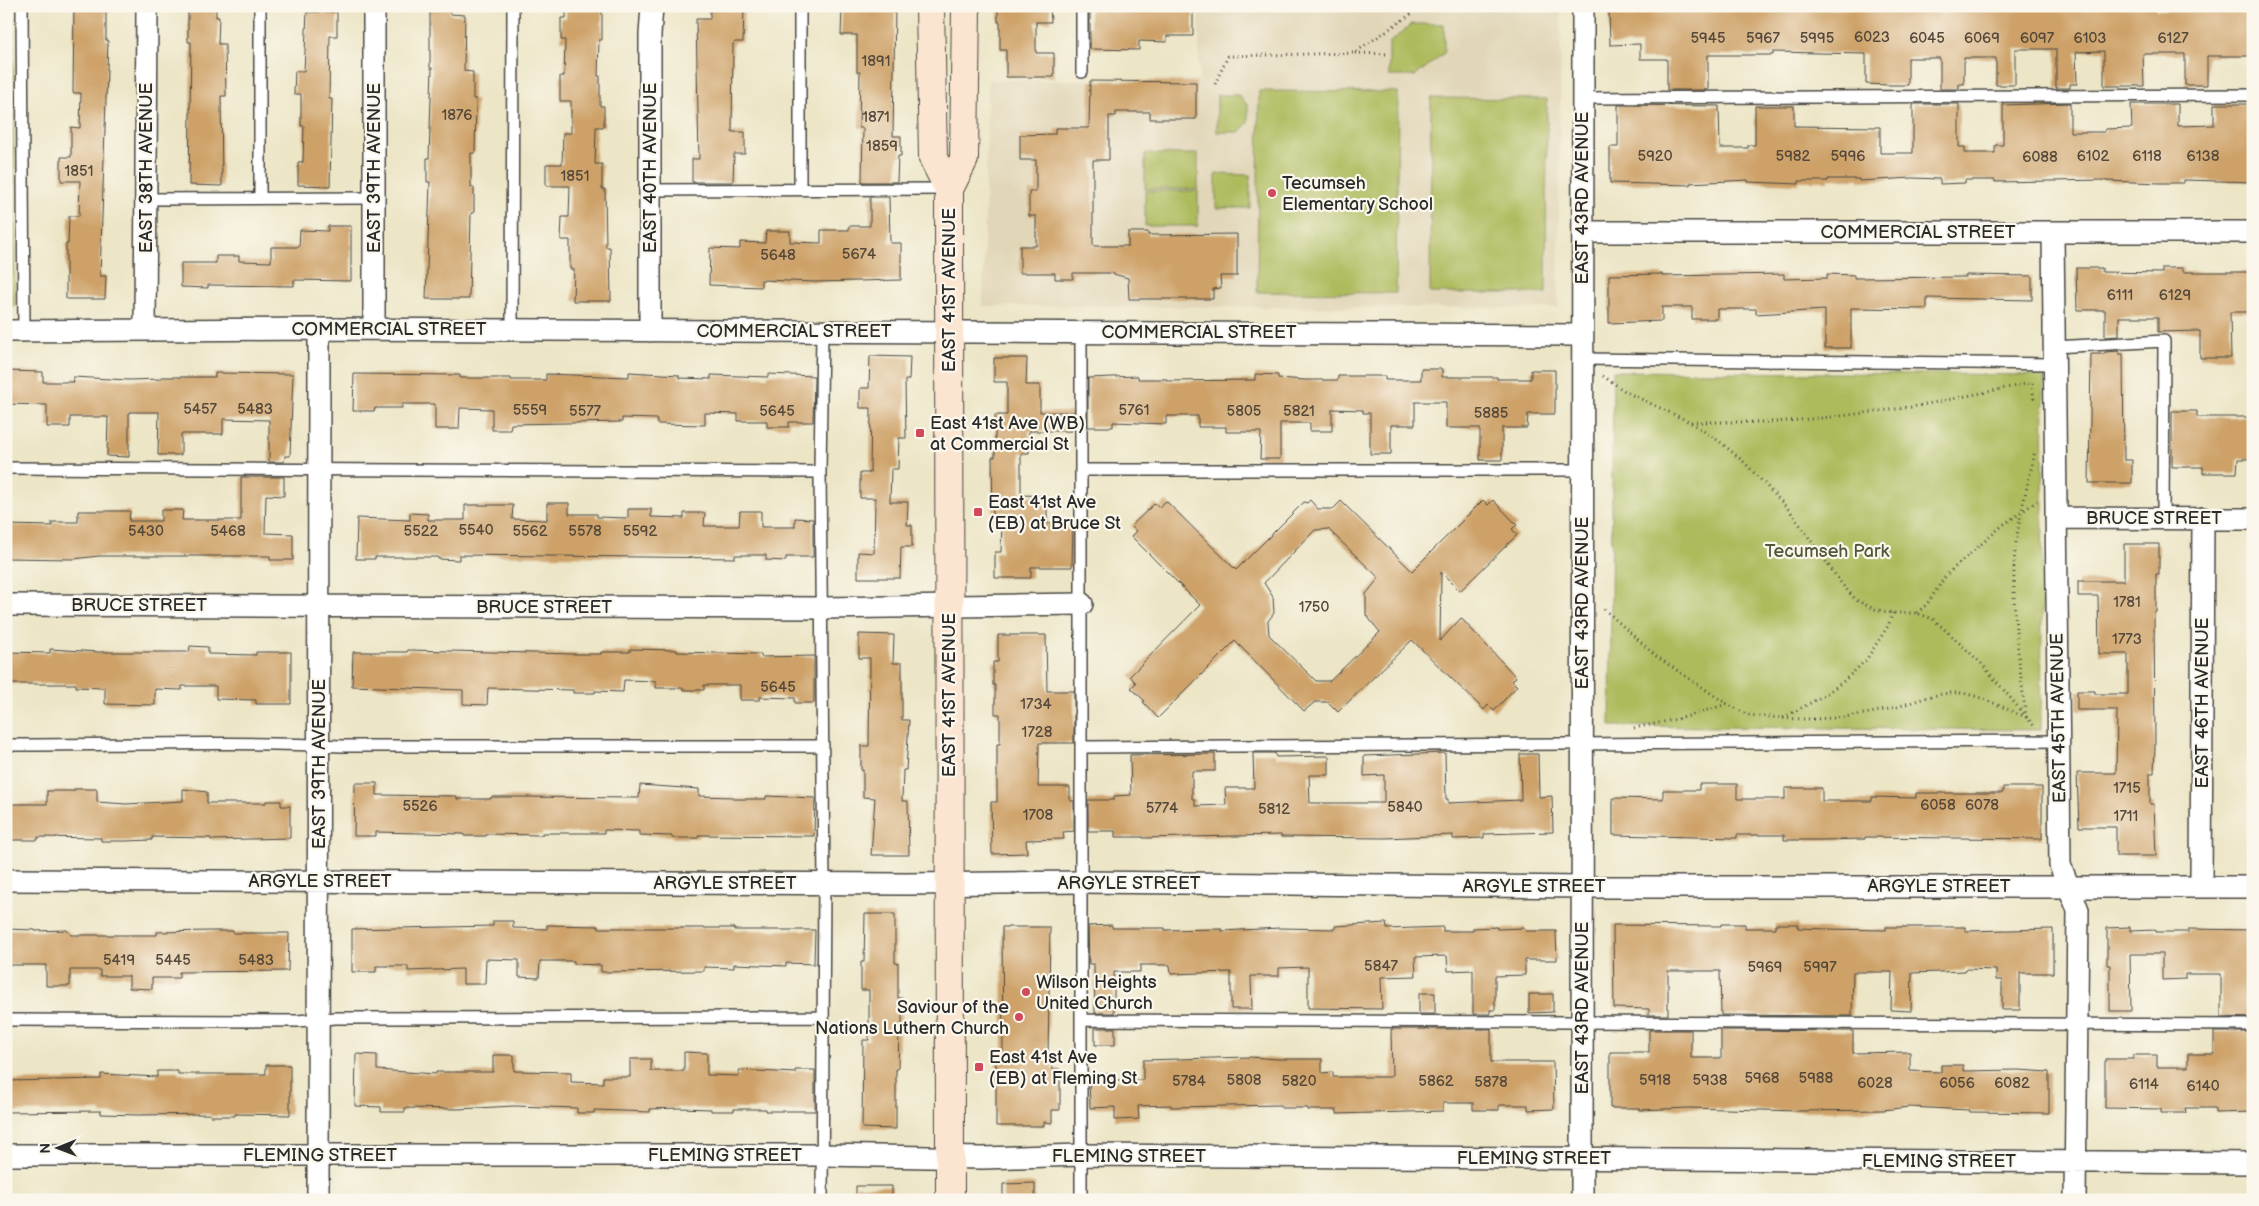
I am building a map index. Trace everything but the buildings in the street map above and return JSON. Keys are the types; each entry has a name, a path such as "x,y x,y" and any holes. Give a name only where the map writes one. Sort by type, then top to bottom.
{"main road":[{"name":"EAST 41ST AVENUE","path":"930,6 933,158 949,189"},
{"name":"EAST 41ST AVENUE","path":"950,1200 949,189 964,159 966,6"}],"street":[{"name":"EAST 38TH AVENUE","path":"145,330 147,6"},
{"name":"EAST 39TH AVENUE","path":"374,6 374,329"},
{"name":"EAST 40TH AVENUE","path":"650,331 650,35 652,6"},
{"name":"EAST 43RD AVENUE","path":"1582,1200 1583,6"},
{"name":"COMMERCIAL STREET","path":"1583,232 2253,232"},
{"name":"EAST 45TH AVENUE","path":"2053,232 2060,865 2078,910 2076,1200"},
{"name":"EAST 39TH AVENUE","path":"318,1200 320,1155 319,329"},
{"name":"COMMERCIAL STREET","path":"15,331 374,329 822,332 1081,331 1582,335"},
{"name":"BRUCE STREET","path":"2056,518 2253,519"},
{"name":"EAST 46TH AVENUE","path":"2201,887 2203,518"},
{"name":"BRUCE STREET","path":"6,605 822,608 1082,604"},
{"name":"ARGYLE STREET","path":"6,880 1082,882 1582,887 2253,887"},
{"name":"FLEMING STREET","path":"6,1155 822,1155 950,1158 1080,1155 2253,1163"}],"lane":[{"path":"15,331 22,6"},
{"path":"260,6 260,198"},
{"path":"512,330 513,6"},
{"path":"800,6 800,189"},
{"path":"1082,6 1082,72"},
{"path":"1582,98 2253,95"},
{"path":"650,190 949,189"},
{"path":"146,199 374,198"},
{"path":"1080,1200 1082,882 1081,331"},
{"path":"822,332 820,472 824,883 822,1200"},
{"path":"1582,359 2054,355 2164,342 2163,518"},
{"path":"6,468 820,472"},
{"path":"1081,470 1582,470"},
{"path":"1082,746 2058,741"},
{"path":"6,745 823,746"},
{"path":"6,1020 297,1021 319,1019 822,1017"},
{"path":"1081,1020 2253,1025"}],"path":[{"path":"1354,53 1423,6"},
{"path":"1215,84 1228,56 1389,54"},
{"path":"1690,422 1776,422 1832,418 1912,406 2032,383 2054,355"},
{"path":"1603,376 1626,392 1690,422 1719,441 1745,463 1790,511 1841,583 1856,600 1874,608 1893,613 1916,613 1933,619 1981,663 2040,732 2058,741"},
{"path":"2032,383 2034,402"},
{"path":"2026,717 2016,615 2014,570 2036,445"},
{"path":"1916,613 1928,604 1947,574 2024,508 2043,498"},
{"path":"1604,609 1663,661 1727,704 1748,715 1830,720 1892,708 1946,694 1960,693 1976,697 2026,717"},
{"path":"1783,718 1823,696 1860,665 1878,644 1893,613"},
{"path":"1604,743 1613,732 1682,718 1727,704"}],"shaded area":[{"name":"Tecumseh Elementary School","path":"1199,6 1561,6 1558,308 983,306 988,80 1199,80"}],"green space":[{"path":"6,6 13,6 15,307 6,308"},
{"path":"1412,24 1444,24 1444,53 1415,76 1389,76 1389,43"},
{"path":"1259,91 1398,92 1396,293 1257,292"},
{"path":"1217,95 1239,95 1248,106 1248,123 1239,132 1217,132"},
{"path":"1431,98 1547,99 1546,293 1430,293"},
{"path":"1145,154 1198,154 1198,189 1145,189"},
{"path":"1216,174 1250,175 1250,208 1216,208"},
{"path":"1145,191 1198,191 1198,226 1145,226"},
{"name":"Tecumseh Park","path":"1613,371 2044,375 2041,730 1610,726"}],"place":[{"name":"Tecumseh Elementary School","path":"1272,193"},
{"name":"East 41st Ave (WB) at Commercial St","path":"920,433"},
{"name":"East 41st Ave (EB) at Bruce St","path":"978,512"},
{"name":"Wilson Heights United Church","path":"1026,992"},
{"name":"Saviour of the Nations Luthern Church","path":"1019,1017"},
{"name":"East 41st Ave (EB) at Fleming St","path":"979,1067"}]}
